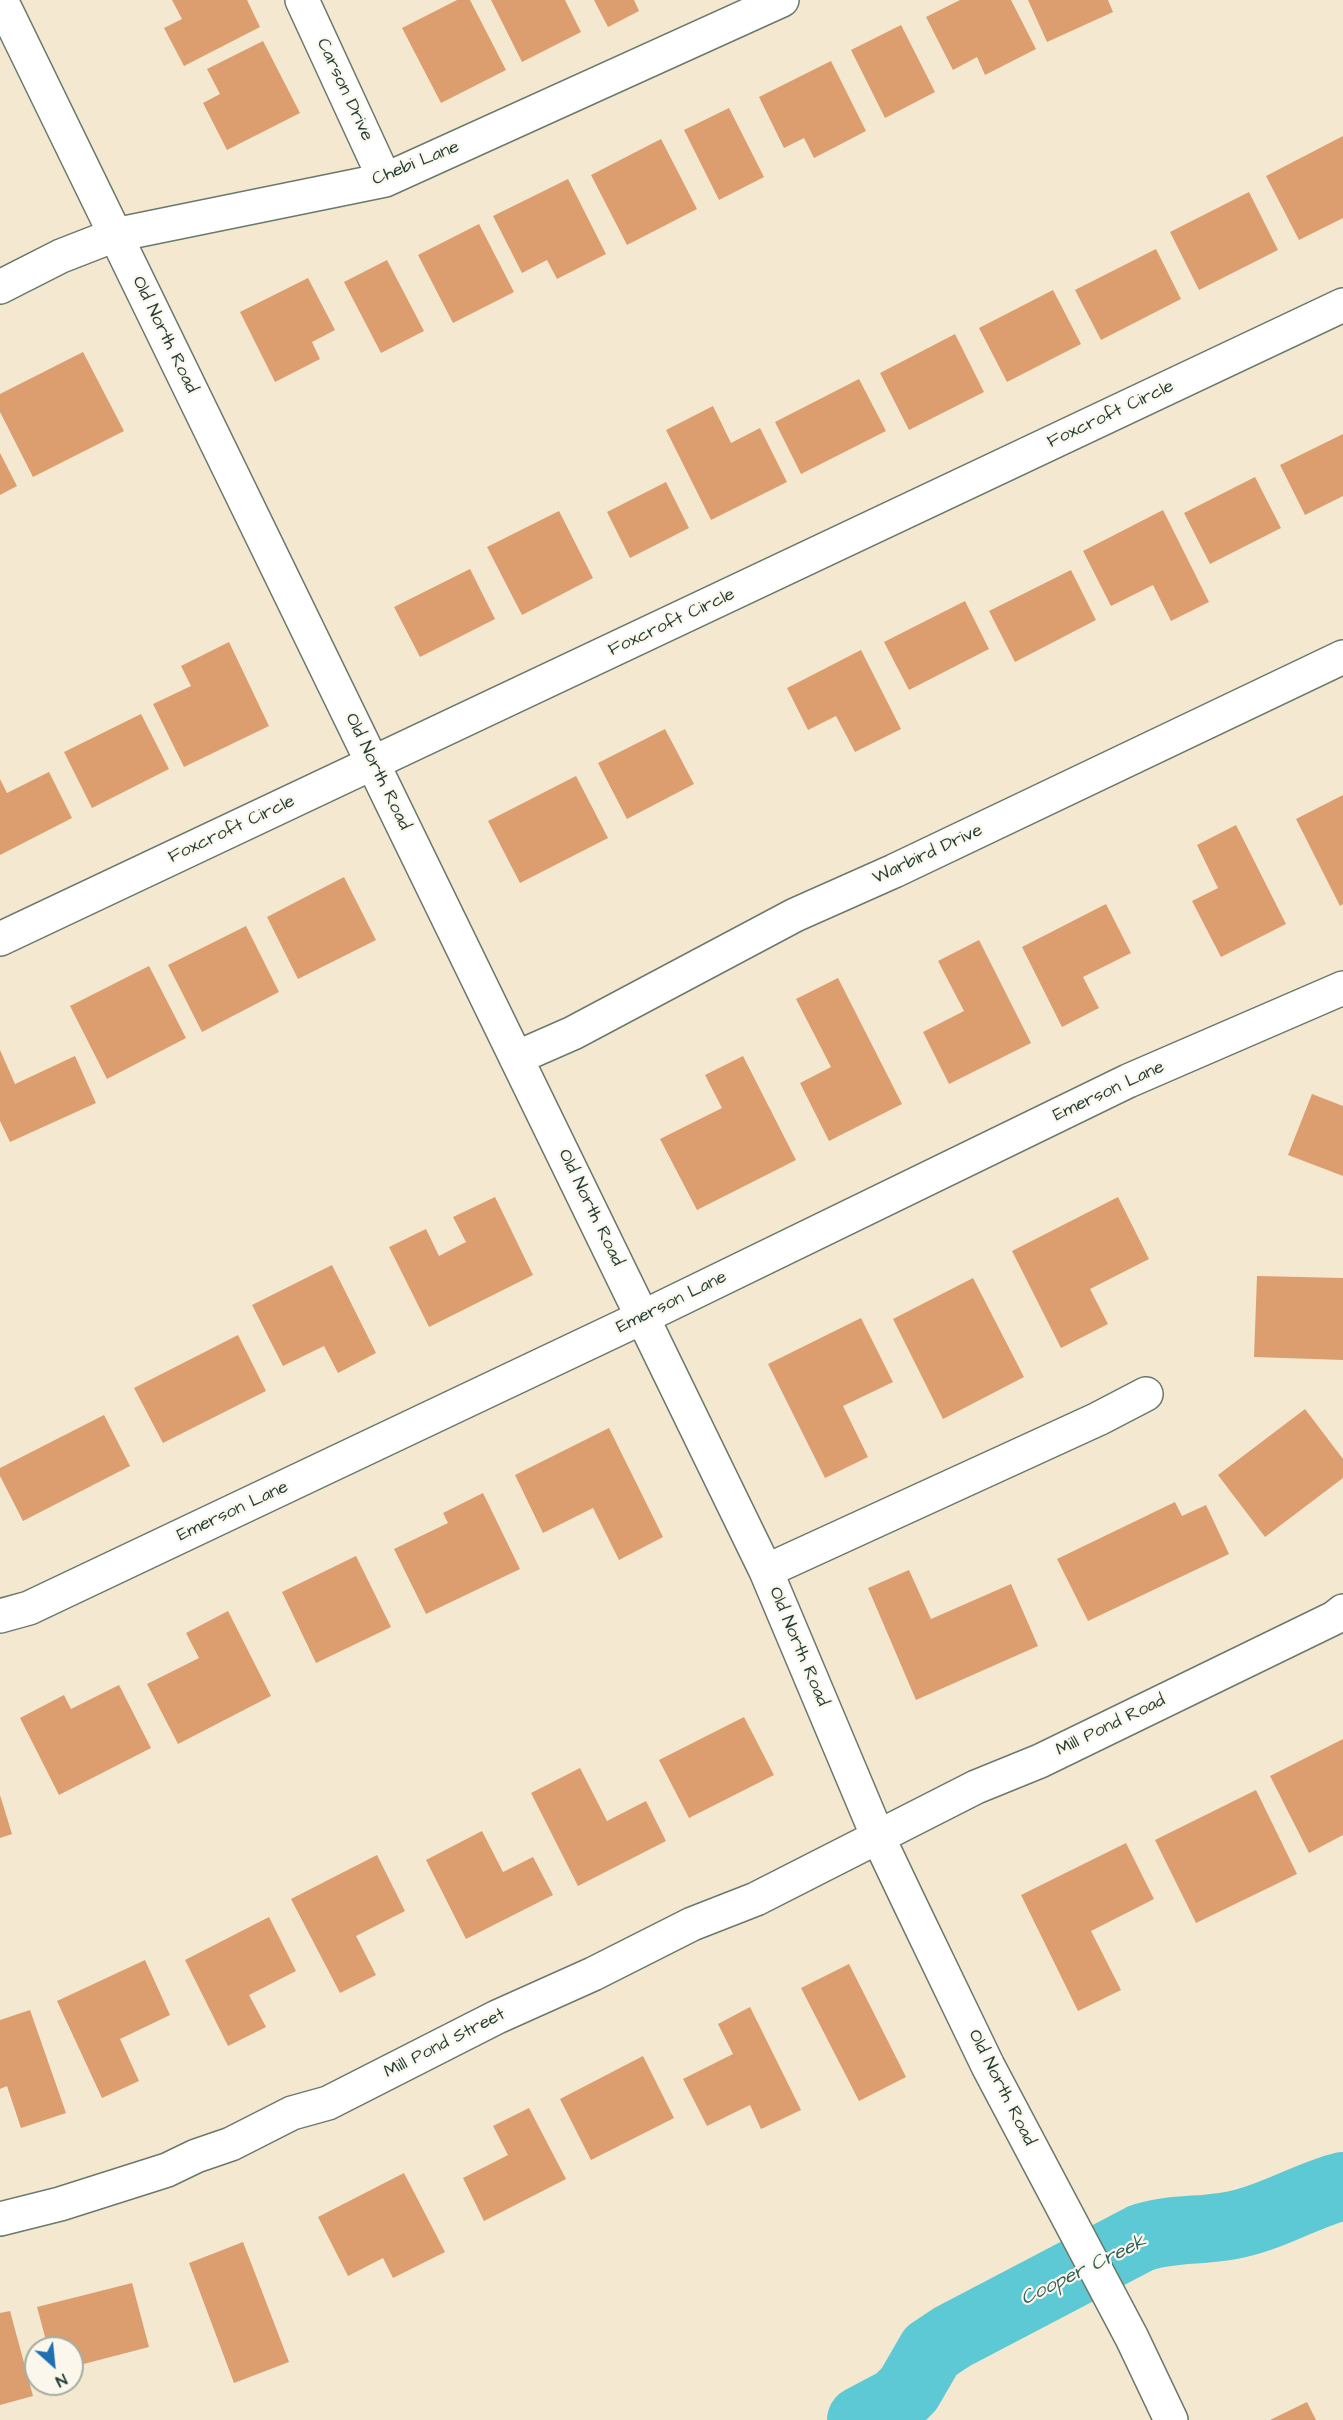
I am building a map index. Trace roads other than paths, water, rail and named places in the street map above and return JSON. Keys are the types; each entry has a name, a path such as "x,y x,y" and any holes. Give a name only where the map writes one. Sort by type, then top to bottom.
{"street":[{"name":"Old North Road","path":"1,0 766,1571 878,1837 988,2066 1132,2338 1170,2420"},
{"name":"Carson Drive","path":"302,0 385,180"},
{"name":"Chebi Lane","path":"0,287 61,256 116,235 385,180 782,0"},
{"name":"Foxcroft Circle","path":"0,939 373,765 1343,305"},
{"name":"Warbird Drive","path":"516,1058 573,1033 795,915 894,872 1343,657"},
{"name":"Emerson Lane","path":"0,1616 29,1608 643,1317 1128,1081 1343,988"},
{"path":"766,1571 1098,1419 1146,1394"},
{"name":"Mill Pond Road","path":"878,1837 976,1786 1040,1761 1334,1618 1343,1611"},
{"name":"Mill Pond Street","path":"0,2218 60,2204 167,2170 196,2156 231,2144 292,2113 328,2103 497,2017 593,1974 692,1924 756,1899 878,1837"}],"waterway":[{"name":"Cooper Creek","path":"861,2420 897,2401 909,2389 931,2351 952,2337 1141,2238 1164,2232 1238,2224 1343,2186"}]}
